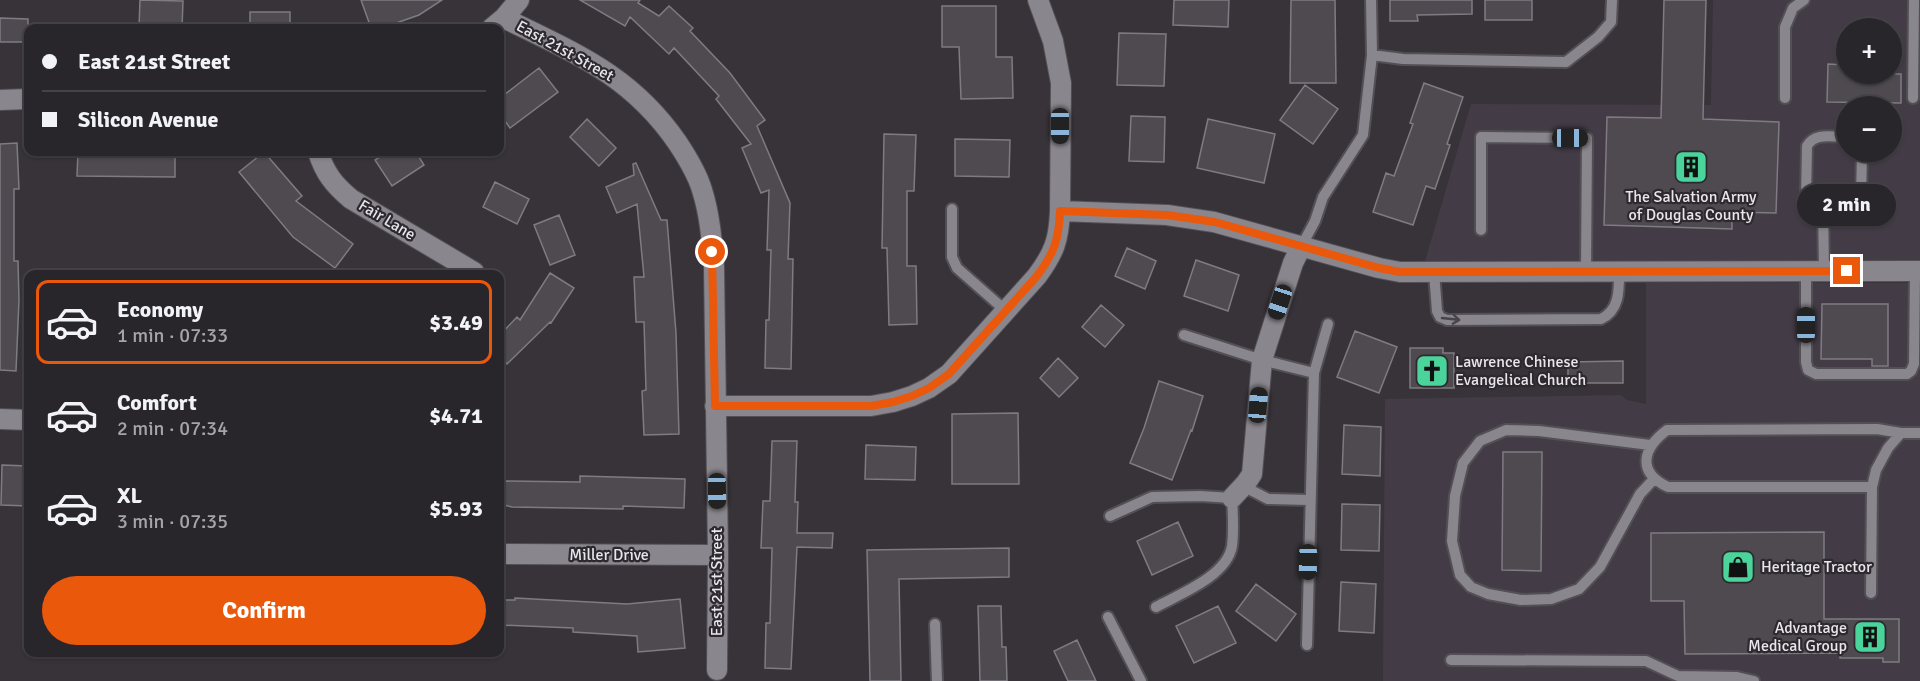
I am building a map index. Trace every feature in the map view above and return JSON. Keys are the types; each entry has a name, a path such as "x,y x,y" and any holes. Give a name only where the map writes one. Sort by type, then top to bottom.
{"street":[{"path":"498,23 519,0"},
{"path":"715,406 871,406 912,396 929,388 949,374 1048,261 1057,244 1060,211 1061,83 1053,41 1038,0"},
{"name":"East 21st Street","path":"504,25 595,63 616,77 653,111 669,131 693,168 702,189 714,267 718,555 717,670"},
{"path":"0,99 24,99"},
{"name":"Fair Lane","path":"319,156 324,169 335,186 351,199 471,270"},
{"path":"1060,211 1167,215 1215,222 1400,272 1918,271"},
{"path":"1238,492 1252,474 1262,360 1293,263 1301,247"},
{"path":"0,419 24,420"},
{"name":"Miller Drive","path":"504,554 718,555"}],"lane":[{"path":"1301,247 1315,221 1323,197 1363,135 1372,55 1371,0"},
{"path":"1372,55 1403,59 1566,62 1598,37 1611,22 1612,0"},
{"path":"1785,98 1785,27 1793,8 1804,0"},
{"path":"1913,98 1914,0"},
{"path":"1836,137 1816,136 1807,146 1806,197 1808,203 1813,206 1857,204 1861,199 1862,162"},
{"path":"1480,230 1481,137 1587,138 1587,272"},
{"path":"1823,206 1806,362 1808,370 1816,374 1907,374 1911,371 1914,364 1918,271"},
{"path":"952,209 952,257 957,268 1006,311"},
{"path":"1434,272 1437,311 1440,317 1447,320 1601,319 1609,315 1616,306 1619,293 1619,272"},
{"path":"1307,645 1314,373 1328,324"},
{"path":"1184,335 1262,360 1314,373"},
{"path":"1872,487 1668,487 1649,474 1646,460 1650,445 1667,430 1876,429 1920,433"},
{"path":"1650,445 1539,431 1506,430 1480,441 1463,464 1455,496 1452,541 1460,575 1471,587 1488,594 1521,600 1551,599 1579,589 1600,567 1640,494 1654,479"},
{"path":"1870,593 1872,487 1880,462 1901,433"},
{"path":"1110,516 1152,497 1238,492 1268,499 1309,500"},
{"path":"1156,607 1210,577 1228,559 1232,548 1238,492"},
{"path":"1108,617 1141,681"},
{"path":"935,624 937,681"},
{"path":"1451,660 1646,661 1678,676 1737,677 1754,681"}],"shaded area":[{"path":"1713,0 1920,0 1920,260 1425,261 1471,104 1711,105"},
{"path":"1646,283 1920,283 1920,681 1383,681 1385,399 1621,395 1627,400 1646,404"}],"building":[{"path":"140,0 183,1 182,24 139,24"},
{"path":"361,0 442,0 419,15 393,24 370,24"},
{"path":"580,0 640,0 638,3 659,16 669,6 693,28 690,31 730,73 765,120 757,126 790,203 788,259 793,259 791,369 765,368 771,250 767,250 769,190 761,193 742,148 751,144 716,99 719,96 674,48 669,54 630,17 625,26"},
{"path":"1174,0 1229,0 1228,27 1173,25"},
{"path":"1291,0 1335,0 1336,83 1290,83"},
{"path":"1390,0 1472,0 1472,14 1417,15 1418,21 1390,21"},
{"path":"1485,0 1532,0 1532,20 1485,20"},
{"name":"The Salvation Army of Douglas County","path":"1664,0 1706,0 1703,119 1779,122 1776,213 1732,212 1732,229 1604,225 1607,117 1661,118"},
{"path":"942,6 996,6 996,57 1012,57 1013,98 961,99 959,47 942,47"},
{"path":"250,12 290,12 290,24 250,24"},
{"path":"0,18 28,19 28,24 24,24 24,42 0,42"},
{"path":"1119,33 1166,34 1164,86 1117,85"},
{"path":"1828,64 1836,64 1836,84 1901,84 1901,96 1836,96 1836,102 1827,102"},
{"path":"539,68 558,92 510,128 504,120 504,95"},
{"path":"1424,83 1463,97 1435,189 1426,186 1413,225 1373,212 1386,173 1394,176 1413,124 1410,123"},
{"path":"1305,85 1338,109 1313,144 1280,120"},
{"path":"1131,116 1165,117 1164,162 1129,161"},
{"path":"587,119 616,148 599,166 570,137"},
{"path":"1208,119 1275,134 1264,183 1197,168"},
{"path":"884,134 916,135 914,191 907,191 907,266 916,266 917,324 889,325 887,248 882,248"},
{"path":"955,139 1010,140 1009,177 955,176"},
{"path":"17,143 19,189 14,189 14,261 18,261 19,300 16,371 0,370 0,144"},
{"path":"78,156 175,156 175,177 77,176"},
{"path":"259,156 267,156 302,196 296,201 353,244 335,268 293,237 239,172"},
{"path":"382,156 418,156 424,165 392,186 375,160"},
{"path":"636,163 661,220 667,220 676,333 679,434 644,435 642,391 646,390 644,322 636,322 634,277 644,277 637,204 617,213 606,187 634,175 633,164"},
{"path":"495,182 529,199 517,224 483,207"},
{"path":"559,215 575,255 550,265 534,225"},
{"path":"1127,248 1156,261 1145,289 1115,276"},
{"path":"1196,260 1239,275 1228,311 1184,296"},
{"path":"550,273 574,288 551,323 507,364 504,361 504,331 517,317 520,320"},
{"path":"1822,304 1888,304 1888,366 1872,366 1872,359 1821,359"},
{"path":"1101,305 1124,325 1105,347 1082,327"},
{"path":"1355,331 1397,347 1379,393 1337,377"},
{"name":"Lawrence Chinese Evangelical Church","path":"1410,348 1443,348 1443,353 1454,353 1454,388 1410,388"},
{"path":"1058,358 1078,378 1059,397 1040,378"},
{"path":"1623,361 1623,383 1568,383 1568,362"},
{"path":"1159,381 1203,396 1172,480 1130,463"},
{"path":"1018,413 1019,484 952,484 952,414"},
{"path":"1344,425 1381,427 1380,476 1342,474"},
{"path":"772,441 797,441 795,502 798,502 797,533 833,533 832,548 797,547 791,669 765,668 766,623 770,623 772,548 761,548 763,501 770,501"},
{"path":"866,445 916,447 915,480 865,479"},
{"path":"1503,452 1542,452 1541,571 1502,570"},
{"path":"2,465 24,466 24,506 1,505"},
{"path":"580,476 685,479 684,508 623,506 623,509 504,505 504,481 580,482"},
{"path":"1342,504 1380,505 1379,551 1341,550"},
{"path":"1178,522 1193,556 1152,575 1137,541"},
{"path":"1824,532 1824,619 1899,619 1899,662 1883,662 1883,658 1840,658 1840,653 1685,654 1684,601 1651,601 1651,533"},
{"path":"1009,548 1009,577 899,579 901,681 870,681 867,550"},
{"path":"1341,582 1376,584 1374,633 1339,631"},
{"path":"1256,584 1296,614 1276,641 1236,611"},
{"path":"515,598 627,604 680,599 685,648 638,652 637,636 573,632 573,628 504,625 504,600 515,600"},
{"path":"978,606 1001,606 1002,647 1006,647 1007,681 980,681"},
{"path":"1218,606 1236,643 1194,663 1176,626"},
{"path":"1077,640 1096,681 1068,681 1054,651"}],"place":[{"name":"The Salvation Army of Douglas County","path":"1691,167"},
{"name":"Lawrence Chinese Evangelical Church","path":"1432,371"},
{"name":"Heritage Tractor","path":"1738,567"},
{"name":"Advantage Medical Group","path":"1870,637"}],"route":[{"path":"712,252 715,406 871,406 893,402 929,388 949,374 1037,276 1057,244 1060,211 1167,215 1215,222 1400,272 1847,271"}]}
